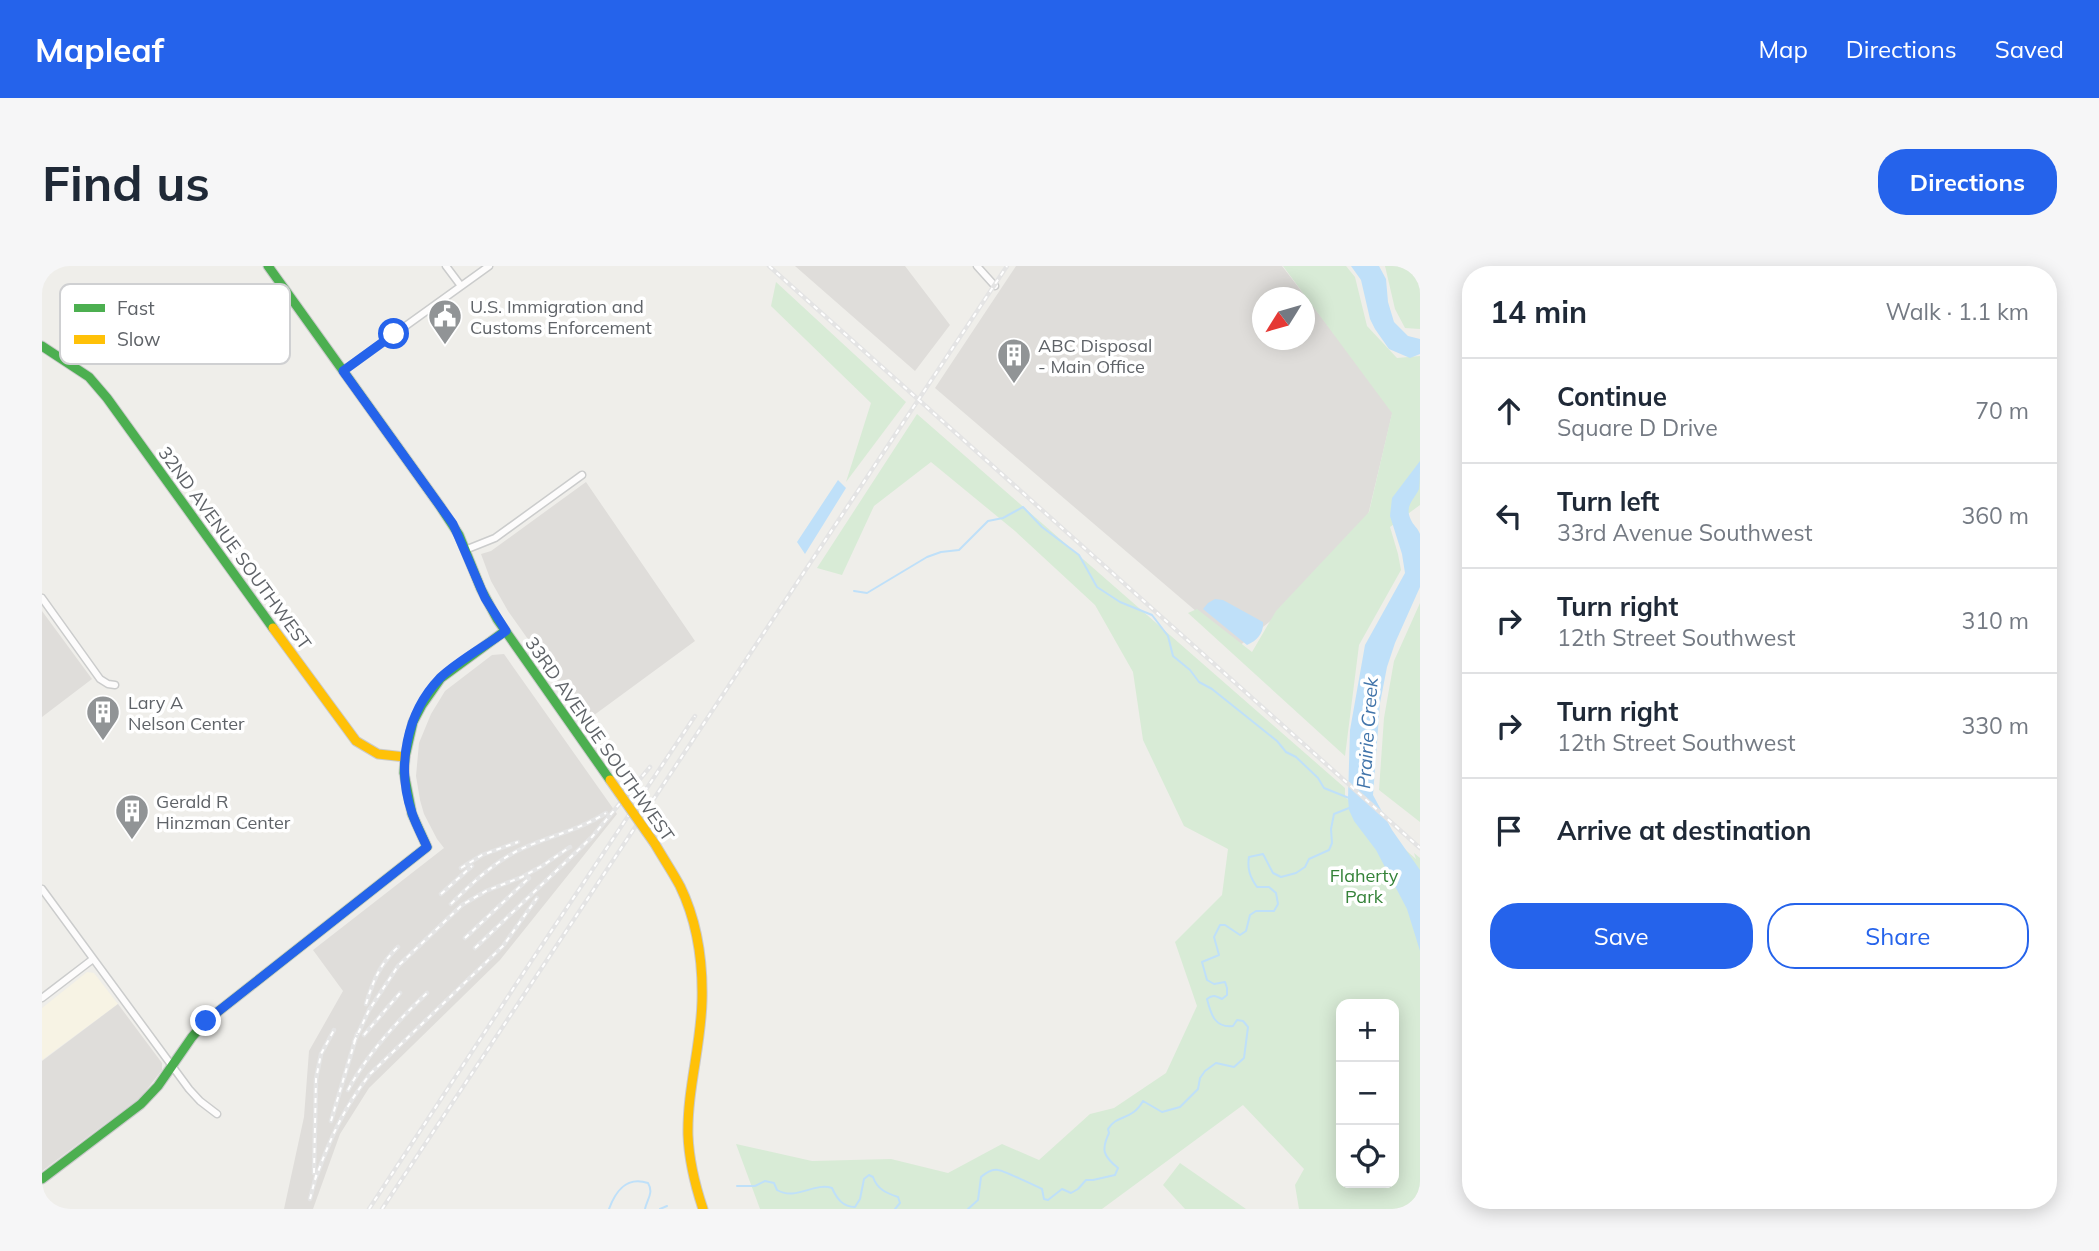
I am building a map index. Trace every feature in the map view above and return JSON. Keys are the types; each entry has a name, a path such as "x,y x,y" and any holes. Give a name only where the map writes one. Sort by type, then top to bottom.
{"street":[{"name":"33RD AVENUE SOUTHWEST","path":"268,266 281,284"},
{"path":"446,266 461,286"},
{"path":"343,371 489,266"},
{"path":"977,266 995,286"},
{"name":"33RD AVENUE SOUTHWEST","path":"290,297 440,506 459,535 485,598 655,844 682,891 699,957 702,1003 688,1125 694,1180 703,1209"},
{"name":"32ND AVENUE SOUTHWEST","path":"42,346 60,358"},
{"name":"32ND AVENUE SOUTHWEST","path":"69,364 89,377 107,398 351,736 378,754 405,757"},
{"path":"465,550 495,538 582,475"},
{"path":"42,598 100,679 115,685"},
{"path":"42,1179 141,1104 158,1086 206,1021 427,847 412,814 404,773 413,722 441,678 506,631"},
{"path":"42,889 172,1066 200,1101 216,1114"},
{"path":"42,998 93,959"}],"shaded area":[{"path":"795,266 905,266 950,325 915,371"},
{"path":"1016,266 1282,266 1298,287 1252,287 1252,350 1315,350 1315,309 1393,410 1360,549 1238,647 935,388"},
{"path":"586,482 695,641 586,721 508,611 491,581 481,554 491,551"},
{"path":"42,611 92,679 42,717"},
{"path":"504,654 617,814 500,960 369,1088 340,1134 313,1209 284,1209 304,1117 309,1051 343,991 313,950 444,848 424,814 420,800 416,776 419,743 431,714 445,691 492,655"},
{"path":"87,972 94,973 118,1004 42,1060 42,1008"},
{"path":"118,1004 162,1063 162,1070 141,1097 42,1171 42,1061"}],"green space":[{"path":"1283,266 1346,266 1355,277 1367,326 1397,358 1420,356 1420,505 1390,527 1401,570 1359,645 1345,756 1188,613 1197,609 1252,652 1276,611 1369,512 1392,413 1315,309 1315,287 1299,287"},
{"path":"1385,266 1420,266 1420,329 1405,328 1395,309"},
{"path":"776,282 906,402 846,482 871,403 771,306"},
{"name":"Flaherty Park","path":"917,414 1345,788 1345,797 1416,859 1414,853 1420,858 1420,1209 1299,1209 1295,1185 1304,1169 1243,1105 1102,1209 760,1209 736,1144 812,1161 891,1159 948,1173 1002,1144 1039,1160 1090,1114 1114,1108 1166,1073 1197,1006 1175,942 1222,895 1228,849 1184,826 1143,740 1133,672 1095,605 1015,531 931,462 874,506 842,575 817,568"},
{"path":"1420,603 1420,822 1379,790 1384,718 1394,661"},
{"path":"1180,1163 1246,1209 1185,1209 1163,1185"}],"water":[{"path":"1351,266 1379,266 1386,279 1388,302 1394,322 1408,336 1420,339 1420,354 1410,358 1389,349 1370,319 1361,280"},
{"name":"Prairie Creek","path":"1420,461 1419,489 1411,503 1409,515 1420,534 1420,587 1387,667 1380,703 1373,795 1392,830 1420,870 1420,951 1407,909 1376,850 1354,821 1348,798 1350,730 1365,645 1405,573 1390,516 1392,498"},
{"path":"838,480 846,488 805,554 797,542"},
{"path":"1215,599 1223,600 1263,622 1257,639 1247,645 1203,609"}],"waterway":[{"path":"854,591 867,593 927,557 959,550 988,521 1003,518 1023,507 1042,527 1079,555 1097,587 1120,602 1152,615 1168,636 1173,656 1190,670 1199,682 1212,689 1277,741 1286,752 1296,757 1318,778 1324,788 1349,798"},
{"path":"968,1209 978,1200 981,1177 993,1170 1042,1189 1044,1199 1048,1200 1062,1189 1071,1193 1086,1180 1115,1175 1118,1168 1106,1156 1104,1148 1108,1129 1112,1124 1134,1112 1143,1101 1162,1112 1180,1107 1198,1089 1200,1078 1205,1071 1216,1063 1234,1067 1244,1058 1248,1027 1243,1021 1237,1020 1233,1026 1227,1026 1215,1019 1207,999 1211,996 1222,999 1227,995 1227,988 1225,982 1214,984 1207,980 1202,962 1219,955 1214,937 1220,925 1225,925 1240,935 1246,931 1250,915 1256,911 1274,911 1278,904 1276,893 1269,887 1257,887 1249,869 1249,857 1263,854 1273,873 1281,877 1296,873 1305,867 1309,859 1329,850 1334,814 1349,808"},
{"path":"737,1186 755,1186 765,1181 774,1183 777,1190 784,1193 798,1193 818,1187 832,1188 841,1202 855,1207 860,1199 864,1179 869,1175 883,1190 898,1197 900,1203 895,1209"},
{"path":"609,1209 623,1186 634,1181 648,1183 650,1196 645,1209"},
{"path":"660,1209 667,1206"}],"railway":[{"path":"769,266 1420,848"},
{"path":"382,1209 1007,266"},
{"path":"369,1209 695,716"},
{"path":"475,948 592,837 650,767"},
{"path":"451,904 506,857 584,825 606,813"},
{"path":"461,868 482,855 518,842"},
{"path":"354,1042 369,1010 398,966 462,905 486,891 522,877 570,847"},
{"path":"441,894 472,866"},
{"path":"465,938 529,878"},
{"path":"315,1180 338,1125 370,1074 503,946 537,898"},
{"path":"366,1004 378,973 398,947"},
{"path":"364,1035 400,993"},
{"path":"348,1090 383,1038 427,993"},
{"path":"314,1173 316,1079 321,1054 334,1030"},
{"path":"331,1121 357,1034"},
{"path":"310,1199 317,1172"}],"traffic: fast":[{"path":"268,266 281,284"},
{"path":"290,297 440,506 459,535 481,589 497,619 610,780"},
{"path":"42,346 60,358"},
{"path":"69,364 89,377 107,398 273,628"},
{"path":"42,1179 141,1104 158,1086 206,1021 427,847 412,814 404,773 413,722 441,678 505,631"}],"traffic: slow":[{"path":"273,628 356,741 378,754 405,757"},
{"path":"610,780 655,844"},
{"path":"655,844 686,899 695,927 700,957 701,1018 688,1135 693,1173 703,1209"}],"place":[{"name":"U.S. Immigration and Customs Enforcement","path":"445,346"},
{"name":"ABC Disposal - Main Office","path":"1014,385"},
{"name":"Lary A Nelson Center","path":"103,742"},
{"name":"Gerald R Hinzman Center","path":"132,841"}],"route":[{"path":"206,1021 427,847 412,814 404,773 413,722 441,678 506,631 485,598 453,524 343,371 394,334"}]}
